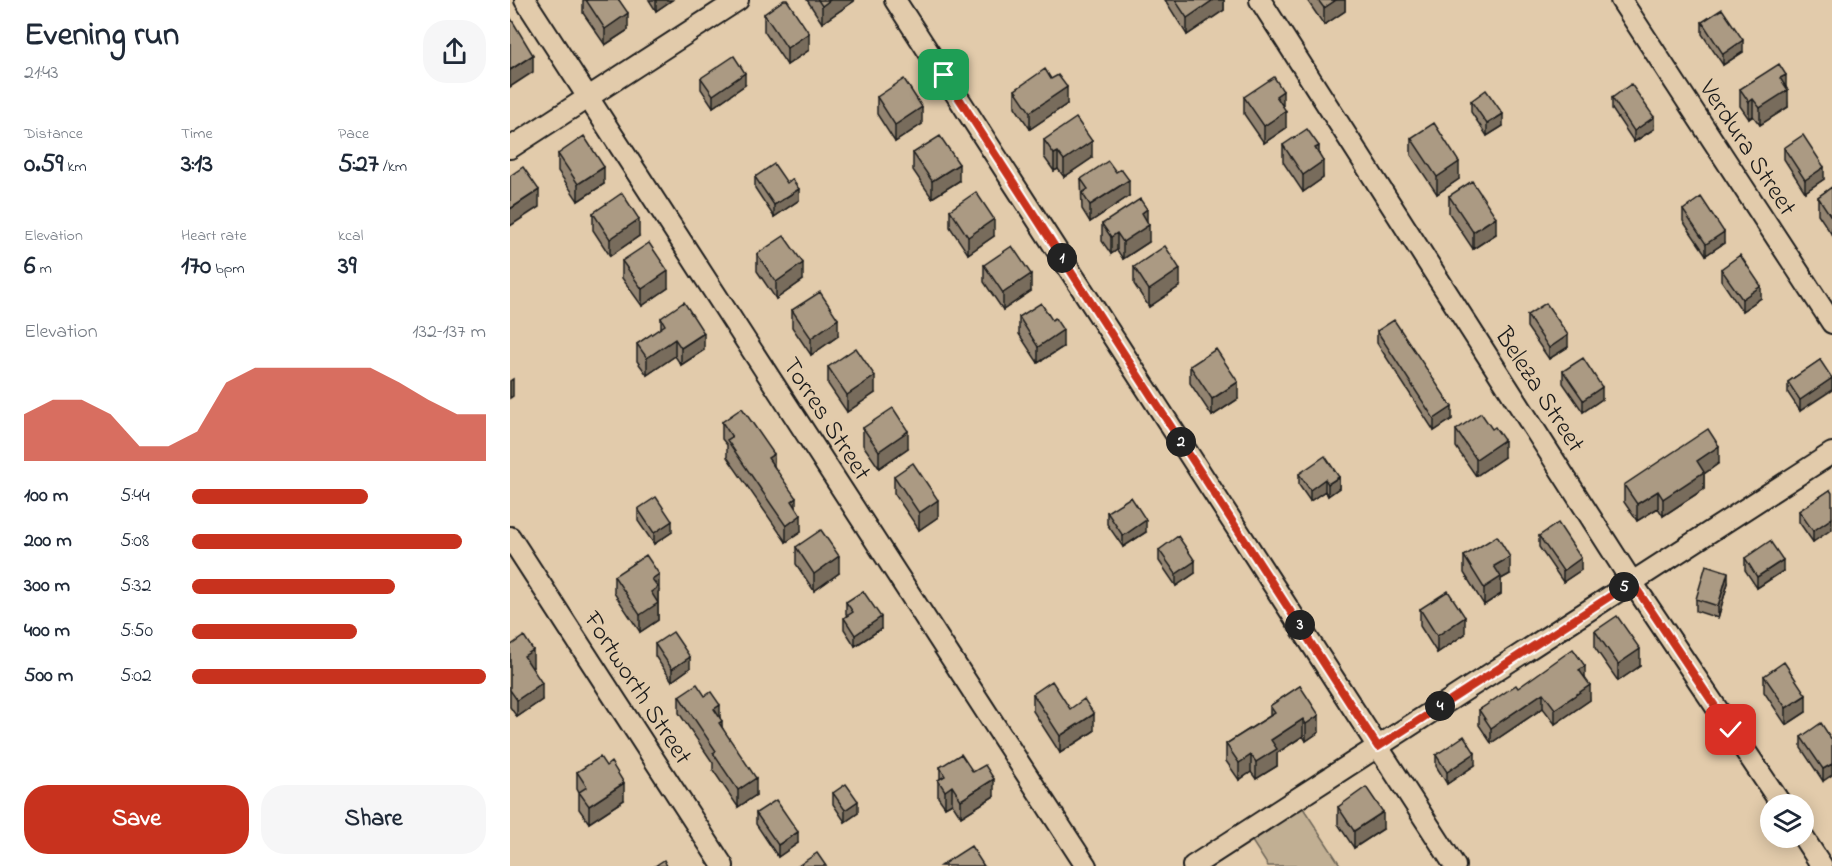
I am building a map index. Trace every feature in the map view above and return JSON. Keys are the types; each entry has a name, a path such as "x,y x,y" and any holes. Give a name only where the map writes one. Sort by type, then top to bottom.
{"street":[{"name":"Torres Street","path":"525,0 1086,866"},
{"path":"510,148 738,0"},
{"path":"895,0 1455,866"},
{"name":"Beleza Street","path":"1260,0 1632,582 1773,794"},
{"name":"Verdura Street","path":"1622,0 1832,322"},
{"path":"1193,866 1832,453"},
{"name":"Fortworth Street","path":"510,537 723,866"},
{"path":"1810,848 1822,866"}],"shaded area":[{"path":"1301,805 1341,866 1268,866 1250,838"}],"building":[{"path":"586,0 619,0 628,13 605,29"},
{"path":"787,0 809,33 787,48 764,14"},
{"path":"818,0 830,0 822,6"},
{"path":"1175,0 1213,0 1187,18"},
{"path":"1318,0 1336,0 1324,8"},
{"path":"1722,9 1743,40 1723,54 1702,22"},
{"path":"510,17 533,55 510,70"},
{"path":"734,56 745,73 713,95 701,78"},
{"path":"1779,64 1786,75 1780,78 1788,90 1760,108 1753,99 1749,102 1740,89"},
{"path":"1045,69 1051,79 1058,75 1067,87 1030,112 1015,90"},
{"path":"1274,77 1283,91 1276,96 1286,111 1264,126 1244,97"},
{"path":"904,79 922,107 895,125 877,97"},
{"path":"1631,84 1654,117 1634,131 1612,98"},
{"path":"1486,90 1503,114 1487,124 1471,101"},
{"path":"1076,118 1092,141 1064,160 1058,152 1054,154 1044,140"},
{"path":"1434,123 1459,162 1437,177 1411,138"},
{"path":"1307,129 1319,146 1315,148 1323,161 1303,175 1283,145"},
{"path":"1803,135 1824,167 1805,180 1784,148"},
{"path":"584,136 604,167 578,184 558,154"},
{"path":"940,136 959,164 932,181 913,153"},
{"path":"1108,161 1116,172 1121,169 1129,180 1090,205 1082,193 1088,189 1081,179"},
{"path":"774,164 787,183 792,179 799,189 774,205 755,177"},
{"path":"523,167 539,190 510,209 510,176"},
{"path":"1472,181 1496,217 1473,232 1449,196"},
{"path":"1832,187 1832,218 1818,197"},
{"path":"976,192 994,219 968,237 950,210"},
{"path":"622,193 639,219 610,239 593,213"},
{"path":"1701,197 1724,232 1706,244 1683,210"},
{"path":"1140,199 1147,209 1142,213 1149,225 1123,242 1117,233 1111,237 1102,224"},
{"path":"784,236 803,263 776,282 757,254"},
{"path":"649,243 668,271 642,289 622,261"},
{"path":"1012,246 1031,274 1003,293 984,265"},
{"path":"1165,246 1180,269 1149,290 1134,267"},
{"path":"1740,255 1761,286 1742,299 1721,269"},
{"path":"820,292 838,319 811,338 792,310"},
{"path":"684,302 704,333 681,348 675,339 647,358 637,344 665,325 661,318"},
{"path":"1041,303 1052,320 1055,318 1063,330 1038,347 1019,317"},
{"path":"1546,303 1568,335 1549,348 1527,315"},
{"path":"1394,320 1452,407 1434,419 1377,331"},
{"path":"856,348 875,376 847,395 828,367"},
{"path":"1216,349 1238,382 1212,399 1190,366"},
{"path":"1583,358 1602,387 1583,400 1563,371"},
{"path":"1820,360 1832,378 1800,400 1788,382"},
{"path":"742,408 774,454 768,458 796,498 792,501 801,515 786,526 727,440 732,437 722,422"},
{"path":"893,408 908,431 879,451 863,428"},
{"path":"1481,413 1492,429 1495,427 1504,440 1476,459 1456,430"},
{"path":"1708,429 1719,446 1697,461 1704,472 1663,499 1658,491 1637,504 1624,485"},
{"path":"1325,456 1339,477 1328,484 1325,479 1310,490 1299,474"},
{"path":"913,463 938,500 919,513 894,476"},
{"path":"1830,490 1832,518 1813,531 1799,511"},
{"path":"656,497 672,521 654,533 638,509"},
{"path":"1131,497 1146,520 1123,536 1107,512"},
{"path":"1558,523 1581,558 1563,571 1539,536"},
{"path":"821,530 839,556 814,574 796,547"},
{"path":"1178,536 1195,561 1176,574 1159,550"},
{"path":"1497,536 1510,557 1494,566 1501,577 1484,588 1464,556"},
{"path":"1770,541 1783,560 1757,577 1745,558"},
{"path":"646,555 659,574 652,579 658,587 651,592 658,603 640,615 614,576"},
{"path":"1706,565 1728,572 1718,606 1696,599"},
{"path":"863,591 881,617 855,635 844,618 853,612 846,602"},
{"path":"1448,591 1465,617 1437,636 1420,609"},
{"path":"1617,616 1640,649 1618,664 1595,631"},
{"path":"673,632 690,657 672,669 655,644"},
{"path":"524,636 533,650 524,656 542,683 517,700 510,690 510,646"},
{"path":"1573,649 1585,666 1579,670 1590,685 1555,709 1543,693 1491,728 1479,710 1516,685 1518,688"},
{"path":"1784,662 1806,695 1786,708 1764,676"},
{"path":"1052,681 1070,709 1084,699 1094,714 1060,736 1033,694"},
{"path":"697,684 705,696 711,692 720,705 714,709 722,721 719,723 756,778 738,790 713,753 716,751 679,696"},
{"path":"1300,686 1319,715 1306,724 1303,719 1271,740 1277,749 1256,762 1251,755 1239,763 1226,744 1275,713 1270,706"},
{"path":"1821,723 1832,740 1832,764 1823,769 1801,737"},
{"path":"1464,736 1475,753 1447,772 1436,755"},
{"path":"961,754 973,772 985,765 994,779 961,800 952,786 945,791 938,780 945,776 940,767"},
{"path":"600,757 606,766 611,762 624,783 589,806 579,792 587,787 577,772"},
{"path":"846,784 858,801 845,810 833,793"},
{"path":"1366,787 1383,812 1354,831 1338,807"},
{"path":"776,800 798,832 778,845 756,813"},
{"path":"971,846 984,866 940,866"},
{"path":"817,853 826,866 798,866"},
{"path":"664,860 667,866 655,866"}],"route":[{"path":"944,75 1378,747 1632,582 1731,730"}]}
